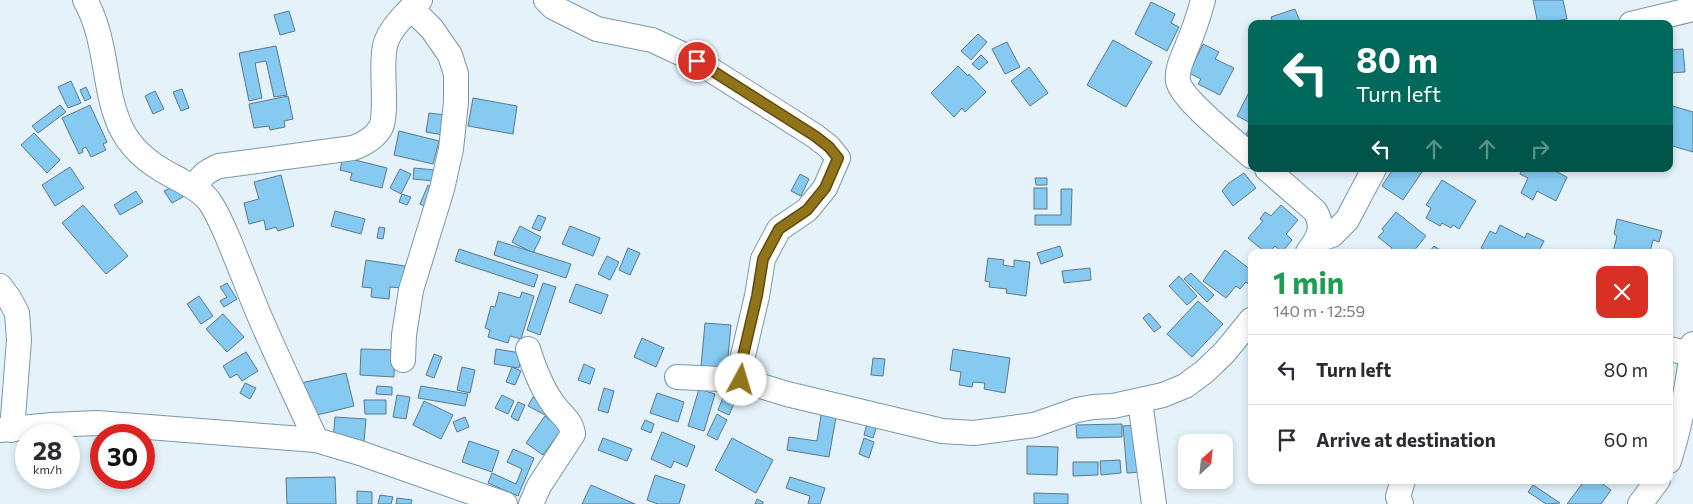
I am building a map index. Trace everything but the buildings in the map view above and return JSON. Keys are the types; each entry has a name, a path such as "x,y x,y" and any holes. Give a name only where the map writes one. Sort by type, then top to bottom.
{"street":[{"path":"85,0 93,14 102,44 116,115 123,131 134,149 148,162 195,188 209,199 316,440"},
{"path":"546,0 553,6 597,29 652,40 697,61 815,136 829,147 838,158 825,188 807,210 779,229 763,259 757,296 742,360 741,380"},
{"path":"1203,0 1182,57 1178,83 1186,96 1248,153"},
{"path":"195,188 199,180 208,171 219,166 354,148 369,141 381,127 385,45 396,25 416,4 450,55 456,74 456,102 451,149 442,189 412,290 404,335 402,360"},
{"path":"1648,20 1693,9"},
{"path":"1271,172 1315,210 1319,217 1321,225 1312,246"},
{"path":"1312,246 1332,235 1347,220 1372,172"},
{"path":"0,286 17,313 18,340 6,430 97,423 316,440 360,453 453,496 505,504"},
{"path":"677,377 741,380 787,394 942,431 974,433 1034,425 1077,410 1140,401 1186,386 1224,353 1248,324"},
{"path":"528,349 538,376 554,406 570,422 573,434 539,486 531,504"},
{"path":"1673,349 1693,350 1683,408 1673,449"},
{"path":"1140,401 1154,504"},
{"path":"1400,504 1398,498 1402,484"},
{"path":"1640,504 1655,484"}],"route":[{"path":"697,61 815,136 829,147 838,158 825,188 807,210 779,229 763,259 757,296 742,360 741,380"}]}
